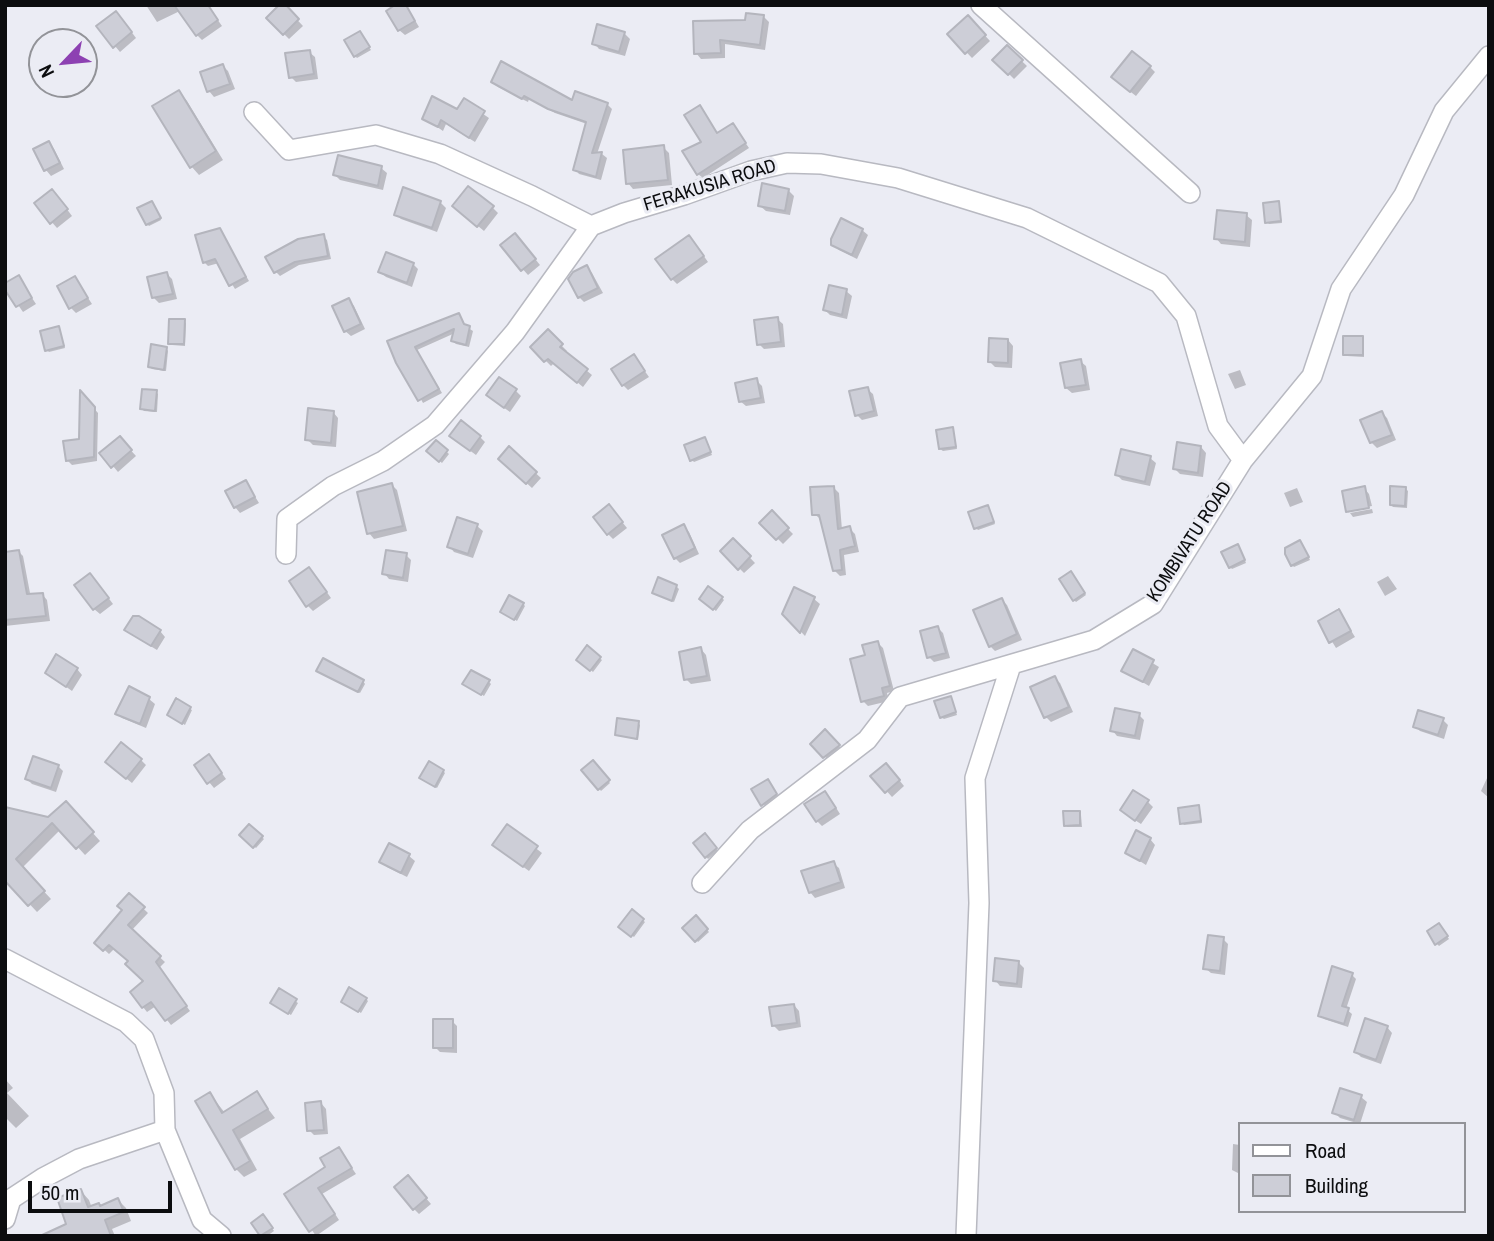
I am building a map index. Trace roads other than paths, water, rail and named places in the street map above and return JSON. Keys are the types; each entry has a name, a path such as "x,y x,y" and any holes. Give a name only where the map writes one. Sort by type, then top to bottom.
{"street":[{"path":"981,5 1190,193"},
{"name":"KOMBIVATU ROAD","path":"702,883 750,830 867,740 901,697 1094,640 1153,604 1243,460 1312,376 1341,289 1404,195 1444,111 1489,56"},
{"path":"254,112 289,149 376,135 440,154 590,226 515,332 435,425 383,461 332,486 287,519 286,554"},
{"name":"FERAKUSIA ROAD","path":"590,226 751,171 787,163 821,164 898,178 1027,218 1159,283 1186,316 1218,426 1243,460"},
{"path":"966,1236 979,903 975,778 1012,665"},
{"path":"5,959 126,1022 144,1039 164,1093 165,1130 202,1220 221,1236"},
{"path":"5,1219 11,1199 43,1178 79,1158 165,1130"}]}
